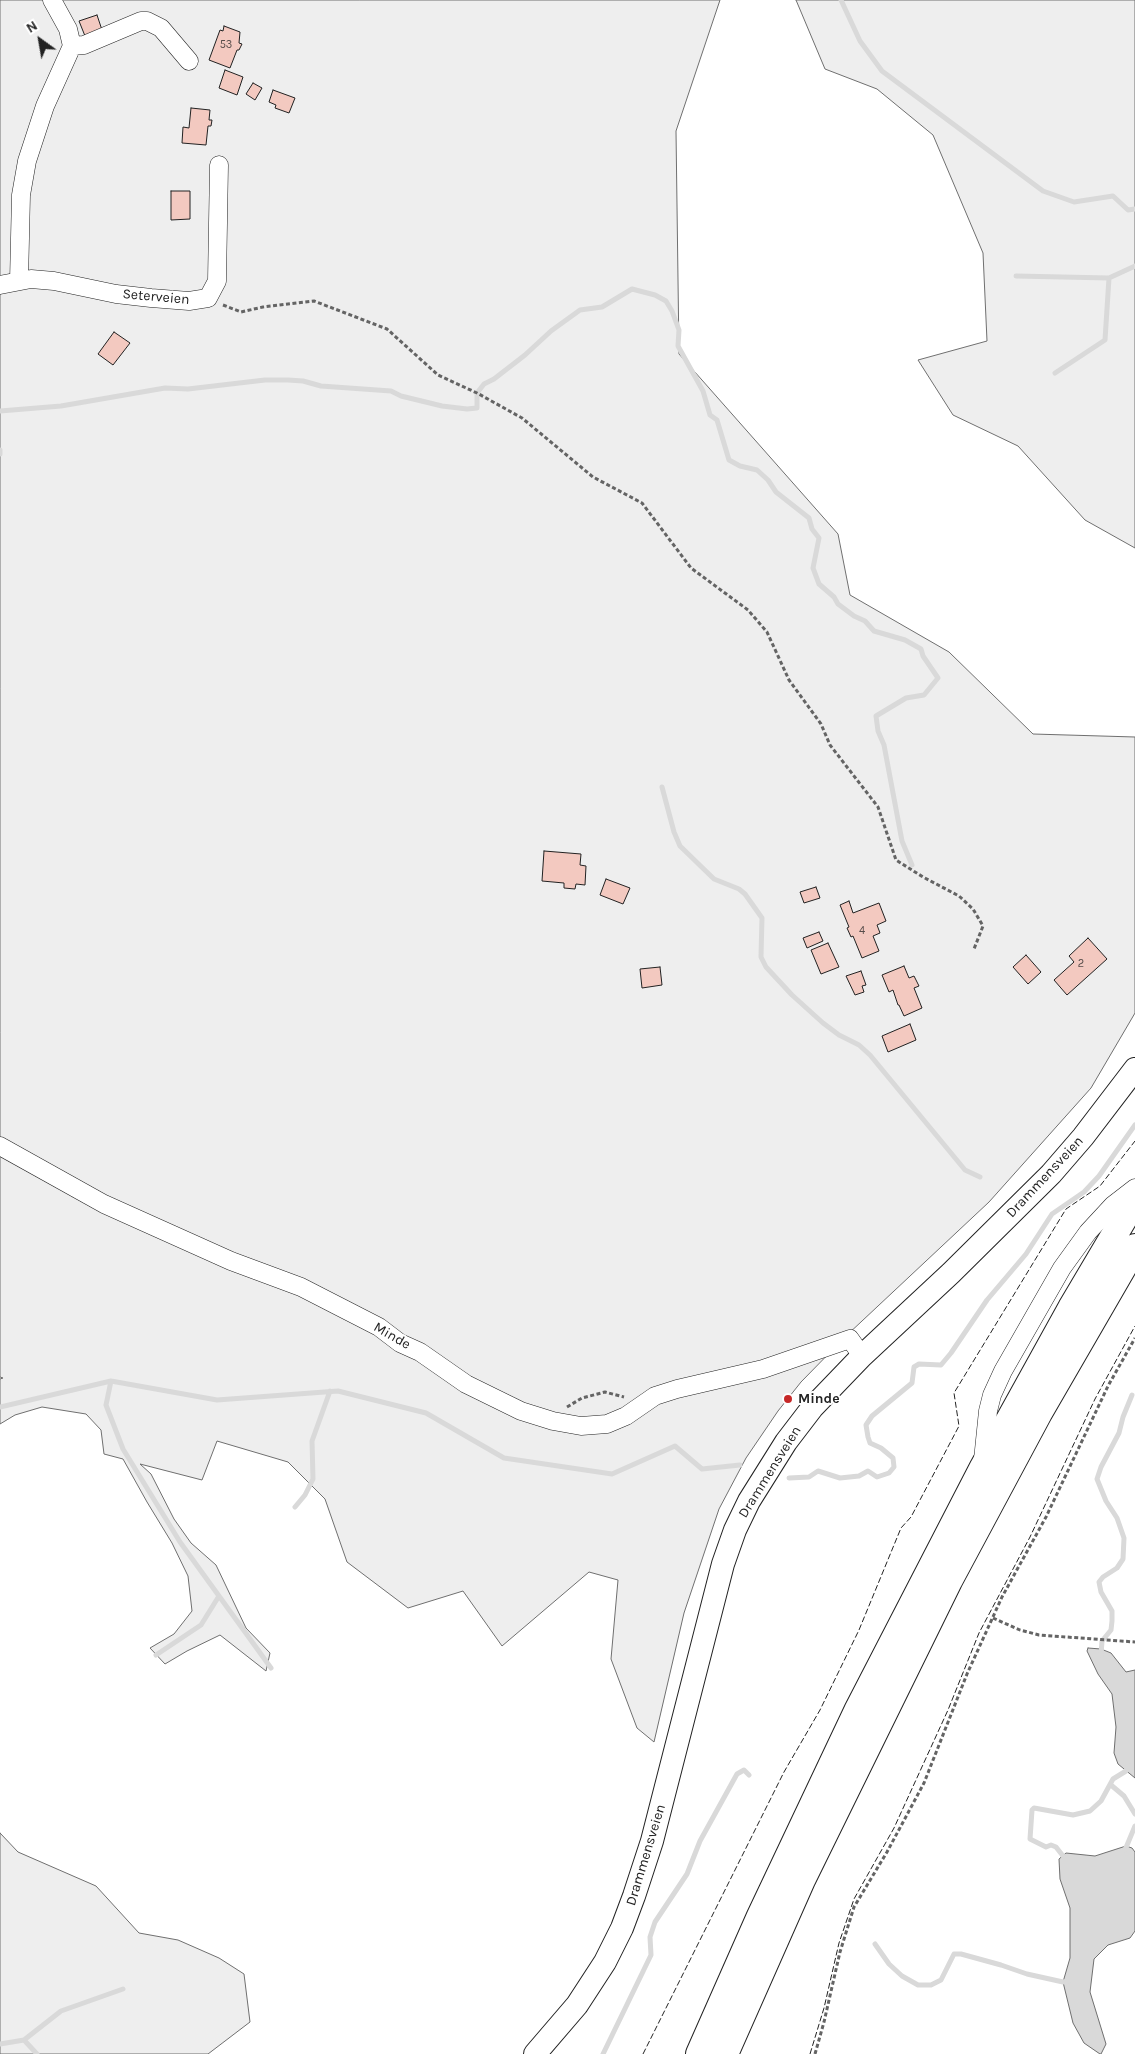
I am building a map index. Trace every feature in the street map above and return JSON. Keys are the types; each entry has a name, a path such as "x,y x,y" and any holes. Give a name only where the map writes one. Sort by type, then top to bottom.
{"highway":[{"path":"699,2054 760,1916 852,1720 983,1467 1071,1308 1135,1200"},
{"path":"725,2053 806,1871 949,1580 1039,1414 1135,1246"}],"main road":[{"name":"Drammensveien","path":"535,2054 577,2006 622,1928 652,1841 713,1601 735,1530 749,1501 786,1442 856,1348 950,1273 1051,1174 1083,1138 1135,1069"}],"street":[{"path":"20,281 20,195 27,161 45,106 72,46 68,29 52,0"},
{"path":"72,46 84,45 141,21 147,21 161,28 189,61"},
{"name":"Seterveien","path":"0,285 31,279 54,281 116,294 151,298 189,302 208,298 217,281 219,165"},
{"name":"Minde","path":"0,1146 104,1204 231,1261 301,1288 378,1327 400,1342 420,1352 466,1384 521,1411 553,1421 581,1426 607,1424 626,1416 636,1408 663,1394 856,1348"},
{"path":"983,1467 987,1421 992,1395 1004,1371 1062,1268 1088,1232 1113,1205 1135,1188"}],"path":[{"path":"208,298 241,312 263,306 314,301 387,329 438,375 477,393 522,418 594,476 642,502 691,568 748,610 766,632 789,680 821,724 830,745 878,807 896,860 958,896 973,909 983,926 974,949"},
{"path":"815,2054 840,1952 854,1907 887,1852 924,1783 967,1674 993,1618 1046,1517 1108,1386 1135,1338"},
{"path":"553,1421 558,1413 582,1398 605,1392 624,1397 636,1408"},
{"path":"993,1618 1020,1630 1039,1635 1135,1642"}],"shaded area":[{"path":"0,0 720,0 676,131 679,354 838,534 850,595 949,652 1033,734 1135,737 1135,1013 1091,1088 989,1202 846,1336 801,1382 778,1411 746,1458 719,1509 684,1613 654,1742 637,1728 611,1659 618,1580 589,1572 502,1646 463,1591 408,1608 347,1562 325,1499 288,1462 217,1441 202,1480 140,1464 151,1474 174,1519 191,1543 216,1565 246,1628 270,1653 266,1671 220,1635 165,1664 150,1648 174,1634 192,1611 188,1576 172,1543 123,1459 104,1454 101,1430 86,1414 42,1407 15,1415 0,1424 0,1379 3,1378 0,1377"},
{"path":"796,0 1135,0 1135,548 1085,520 1018,446 953,415 918,360 987,341 983,253 933,135 877,89 825,69"},
{"path":"1088,1648 1101,1649 1111,1653 1126,1672 1135,1670 1135,1778 1118,1764 1114,1753 1116,1727 1112,1694 1098,1674 1087,1651"},
{"path":"0,1833 18,1852 96,1886 139,1933 178,1940 219,1958 244,1974 250,2022 208,2054 0,2054"},
{"path":"1126,1846 1132,1848 1135,1852 1135,1931 1130,1938 1108,1945 1094,1959 1090,1992 1106,2044 1100,2054 1084,2043 1073,2023 1063,1982 1070,1958 1070,1908 1060,1879 1059,1859 1066,1853 1095,1856"}],"building":[{"path":"97,15 102,30 85,36 79,21"},
{"path":"224,26 240,32 239,43 242,44 239,50 237,50 230,68 209,60 220,30 223,31"},
{"path":"225,70 243,77 237,95 219,88"},
{"path":"253,83 262,88 255,100 246,94"},
{"path":"273,90 295,98 289,113 275,108 276,105 269,102"},
{"path":"191,108 210,110 209,120 212,120 211,126 208,126 206,145 182,143 183,127 189,128"},
{"path":"171,191 190,191 190,219 171,220"},
{"path":"114,332 130,343 113,365 98,354"},
{"path":"544,851 581,854 580,865 586,866 585,885 576,884 575,889 564,888 564,883 542,881"},
{"path":"606,879 630,888 623,904 600,895"},
{"path":"816,887 820,898 804,903 800,892"},
{"path":"849,901 853,913 879,903 886,921 877,925 880,933 873,936 879,951 862,958 853,936 851,937 847,928 849,927 840,905"},
{"path":"819,932 823,941 807,948 803,938"},
{"path":"1088,938 1107,959 1067,995 1054,980 1074,962 1069,956"},
{"path":"828,943 839,967 821,974 811,950"},
{"path":"1026,955 1041,972 1028,984 1013,967"},
{"path":"904,966 909,978 914,976 919,986 914,988 922,1008 904,1016 893,990 889,992 882,975"},
{"path":"660,967 662,985 642,988 640,969"},
{"path":"861,971 866,985 862,986 864,992 855,995 846,976"},
{"path":"910,1024 916,1040 888,1052 882,1036"}],"waterway":[{"path":"841,0 860,41 882,71 1043,191 1074,202 1113,196 1128,210 1135,209"},
{"path":"1016,276 1109,278 1135,266"},
{"path":"1055,373 1105,340 1109,278"},
{"path":"0,411 61,406 165,388 188,389 265,380 303,381 321,386 391,391 401,396 442,406 467,409 477,408 477,393 484,384 494,379 525,355 551,331 580,310 602,307 632,289 655,295 666,301 672,311 679,330 678,346 703,391 710,415 717,420 729,460 740,466 757,470 768,480 776,492 809,518 812,529 819,538 813,568 819,584 834,597 838,604 854,616 865,621 874,631 905,640 921,649 923,656 938,678 924,695 906,698 876,716 878,731 884,745 902,841 912,865"},
{"path":"662,787 674,832 680,846 714,879 739,889 745,894 762,918 761,957 766,967 792,995 823,1023 839,1035 859,1045 870,1055 965,1170 980,1177"},
{"path":"789,1478 809,1477 818,1471 840,1478 859,1476 868,1471 877,1477 889,1473 894,1467 893,1458 881,1448 870,1443 868,1437 866,1425 872,1416 912,1383 914,1367 919,1364 941,1365 987,1300 1026,1254 1052,1214 1084,1192 1099,1176 1135,1125"},
{"path":"111,1381 106,1405 123,1449 180,1542 271,1668"},
{"path":"0,1407 111,1381 217,1400 338,1391 426,1413 504,1458 612,1474 675,1446 702,1469 740,1465"},
{"path":"295,1507 305,1495 313,1479 312,1441 330,1391"},
{"path":"1101,1655 1102,1641 1111,1630 1112,1611 1101,1592 1099,1582 1117,1568 1123,1559 1124,1538 1117,1518 1106,1501 1097,1479 1101,1467 1119,1433 1132,1395"},
{"path":"156,1655 201,1625 219,1596"},
{"path":"1063,1856 1056,1847 1051,1845 1046,1847 1030,1839 1032,1810 1034,1808 1073,1815 1090,1811 1101,1801 1113,1779 1126,1771 1128,1765"},
{"path":"603,2054 651,1955 650,1937 655,1922 687,1874 700,1841 737,1774 744,1770 749,1775"},
{"path":"1111,1785 1124,1796 1135,1814"},
{"path":"1125,1850 1135,1826"},
{"path":"875,1944 889,1964 902,1976 918,1985 931,1985 941,1980 954,1954 961,1954 1027,1974 1063,1982 1068,1981"},
{"path":"24,2040 61,2011 123,1989"},
{"path":"0,2044 24,2040 37,2054"}],"fence":[{"path":"643,2054 784,1772 820,1710 859,1630 901,1528 911,1517 959,1426 954,1393 1066,1209 1100,1186 1135,1141"},
{"path":"810,2054 824,2008 839,1943 854,1899 894,1828 948,1710 979,1633 1030,1537 1095,1399 1135,1326"}],"place":[{"name":"Minde","path":"788,1399"}]}
